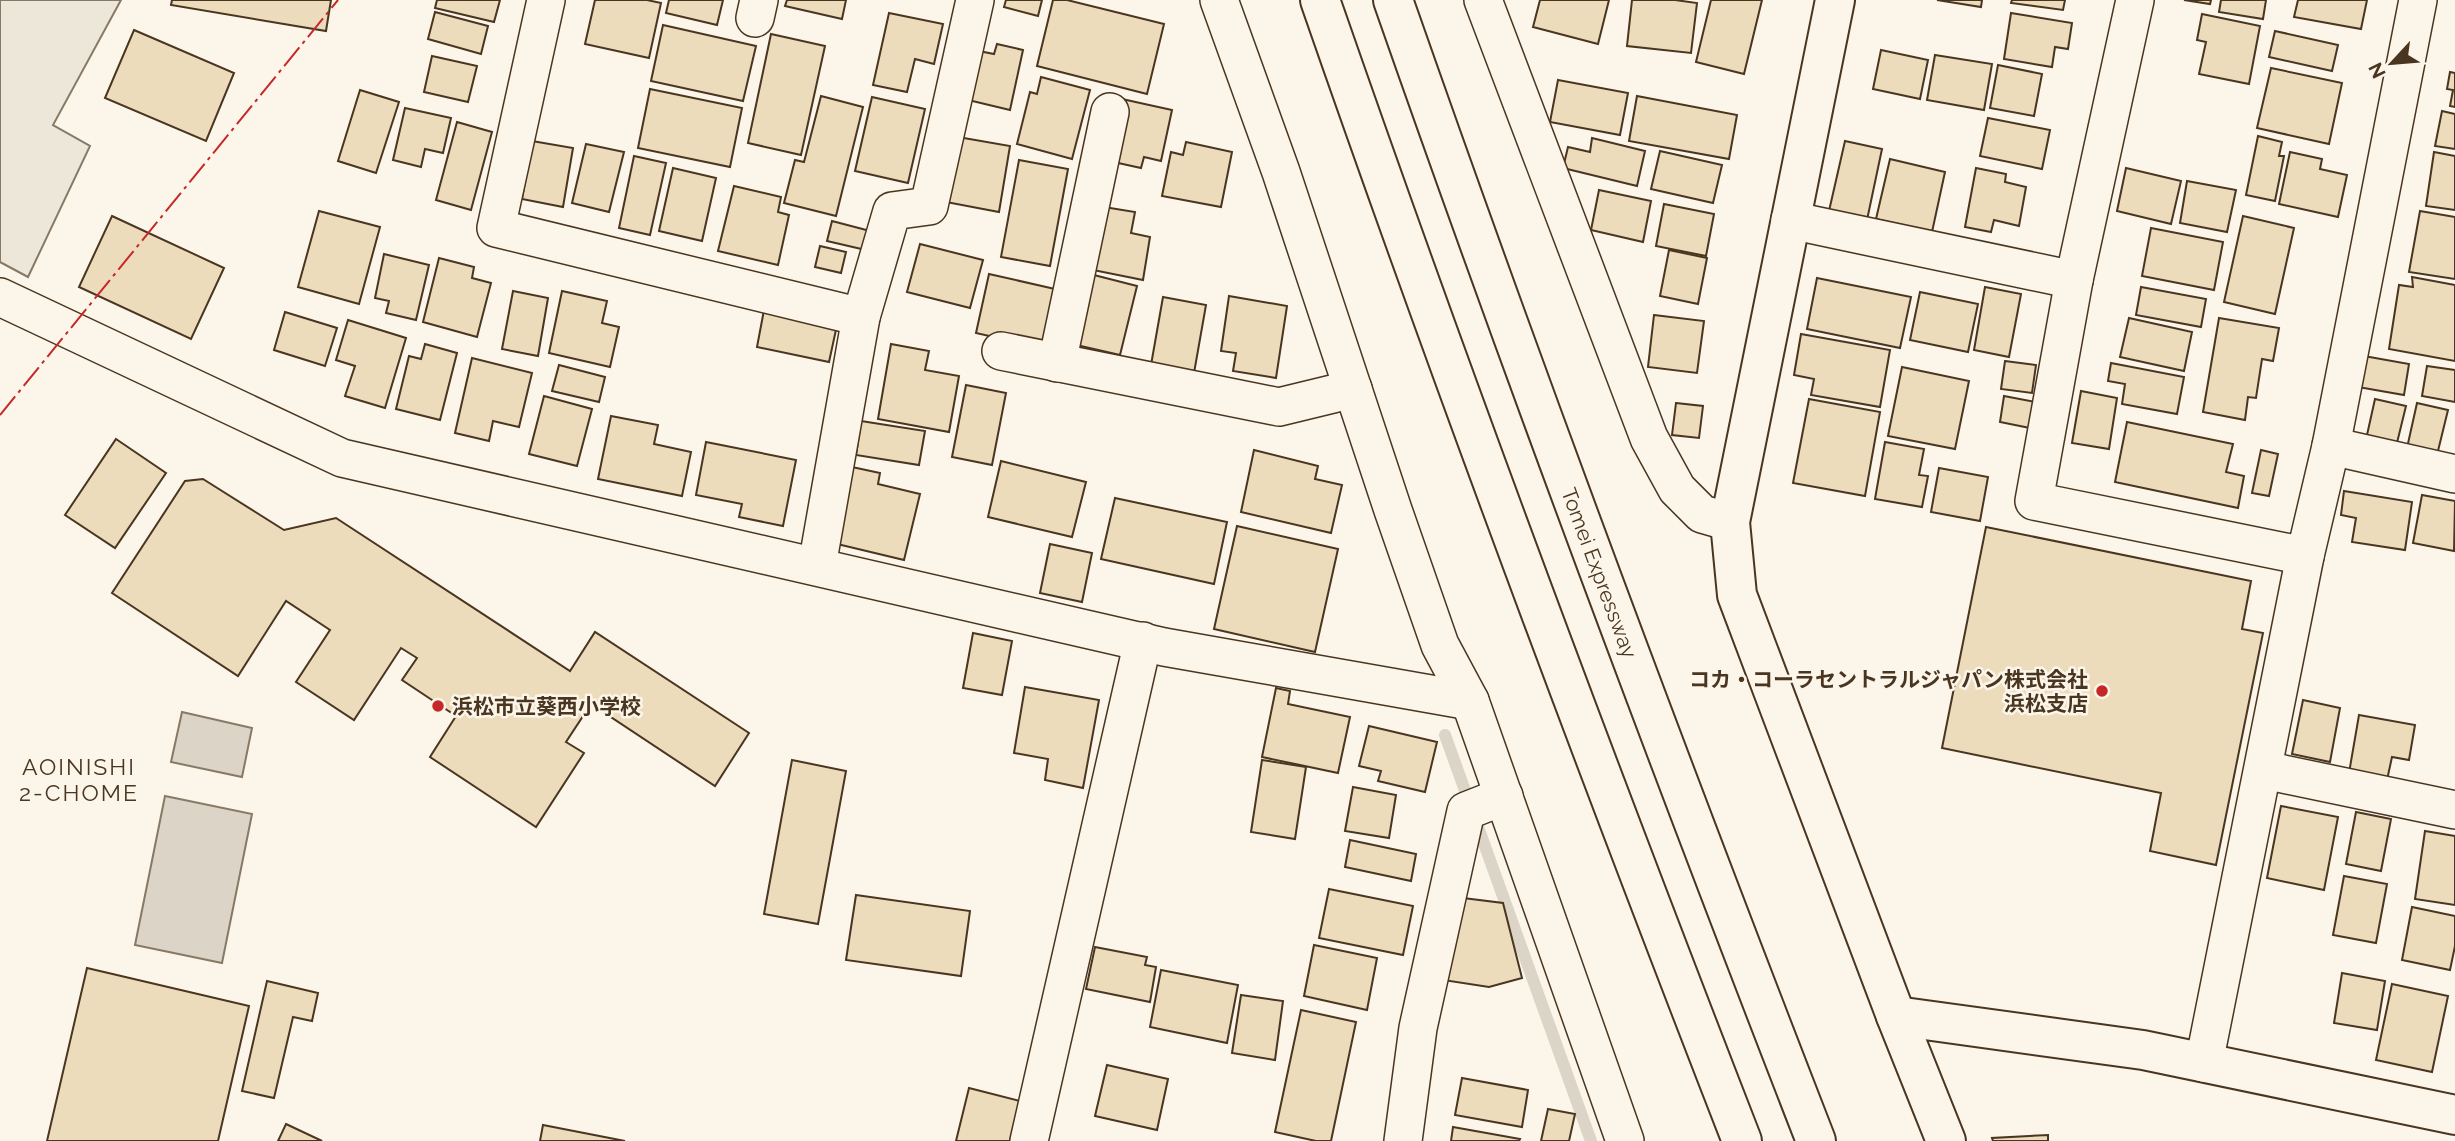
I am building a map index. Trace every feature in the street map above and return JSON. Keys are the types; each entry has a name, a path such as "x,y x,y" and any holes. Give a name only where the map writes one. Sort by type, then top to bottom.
{"main road":[{"path":"1320,0 1425,300 1662,935 1742,1141"},
{"name":"Tomei Expressway","path":"1393,0 1489,274 1816,1141"},
{"path":"1835,0 1730,522 1737,595 1945,1141"},
{"path":"1896,1016 2143,1050 2455,1115"}],"street":[{"path":"546,0 496,229 861,317"},
{"path":"817,566 861,317 892,211 929,206 975,0"},
{"path":"1219,0 1282,172 1440,645 1470,701 1485,803 1625,1141"},
{"path":"1483,0 1649,438 1677,489 1702,514 1730,522"},
{"path":"2135,0 2074,280 2034,500 2305,556"},
{"path":"2204,1063 2305,556 2331,446 2418,0"},
{"path":"1057,363 1110,112"},
{"path":"1790,219 2074,280"},
{"path":"0,297 342,458 1143,641 1470,701"},
{"path":"1001,351 1279,407 1353,389"},
{"path":"2331,446 2455,474"},
{"path":"1029,1141 1143,641"},
{"path":"2264,770 2455,810"},
{"path":"1403,1141 1418,1028 1485,803"}],"shaded area":[{"path":"0,0 121,0 53,125 90,146 28,277 0,262"},
{"path":"182,712 252,728 242,777 171,762"},
{"path":"165,796 252,814 222,963 135,945"}],"building":[{"path":"172,0 331,0 326,31 171,5"},
{"path":"437,0 500,0 494,22 435,8"},
{"path":"595,0 647,0 661,3 649,58 585,44"},
{"path":"669,0 723,0 717,25 666,13"},
{"path":"787,0 846,0 842,19 785,6"},
{"path":"1006,0 1042,0 1038,16 1004,7"},
{"path":"1053,0 1067,0 1164,24 1147,94 1037,66"},
{"path":"1540,0 1609,0 1598,44 1533,27"},
{"path":"1632,0 1697,3 1691,53 1627,46"},
{"path":"1711,0 1762,0 1744,74 1696,62"},
{"path":"1937,0 1982,0 1981,7"},
{"path":"2012,0 2065,0 2063,10 2011,3"},
{"path":"2184,0 2211,0 2210,4"},
{"path":"2221,0 2266,0 2263,19 2219,12"},
{"path":"2298,0 2367,0 2361,29 2294,17"},
{"path":"435,12 488,26 481,54 428,39"},
{"path":"889,13 943,24 934,64 915,59 907,92 873,85"},
{"path":"2011,13 2072,23 2068,49 2055,47 2052,67 2004,59"},
{"path":"2202,14 2260,26 2249,84 2199,74 2206,42 2197,40"},
{"path":"663,25 756,46 743,101 651,81"},
{"path":"134,30 234,73 206,141 105,98"},
{"path":"2275,31 2338,45 2332,71 2269,57"},
{"path":"771,34 825,46 801,155 748,143"},
{"path":"997,44 1023,50 1010,110 964,99 974,50 994,54"},
{"path":"1881,50 1928,60 1920,99 1873,89"},
{"path":"1935,55 1992,64 1984,110 1927,100"},
{"path":"432,56 477,66 468,102 424,92"},
{"path":"1998,65 2042,74 2034,116 1990,108"},
{"path":"2271,68 2342,83 2329,144 2257,128"},
{"path":"2450,72 2455,73 2455,107 2450,106 2453,90 2447,89"},
{"path":"1041,77 1090,90 1072,159 1017,144 1030,92 1037,94"},
{"path":"1558,80 1628,93 1620,135 1550,122"},
{"path":"650,89 742,108 730,167 638,148"},
{"path":"360,90 399,102 376,173 338,161"},
{"path":"821,96 863,107 836,216 784,203 795,160 804,162"},
{"path":"1637,96 1737,115 1729,159 1629,141"},
{"path":"872,97 925,109 908,183 855,171"},
{"path":"1122,99 1172,110 1161,161 1144,157 1141,168 1109,161"},
{"path":"405,108 451,118 443,153 425,149 421,167 393,160"},
{"path":"2442,111 2455,114 2455,149 2435,146"},
{"path":"1988,118 2050,130 2042,169 1980,156"},
{"path":"457,122 492,132 471,210 436,200"},
{"path":"2258,136 2282,142 2279,156 2284,156 2275,201 2246,195"},
{"path":"958,137 1010,146 999,212 946,202"},
{"path":"1592,138 1645,151 1637,186 1563,168 1568,147 1590,152"},
{"path":"532,141 573,148 563,207 522,199"},
{"path":"1845,141 1882,149 1867,220 1829,211"},
{"path":"1186,142 1232,152 1221,207 1162,196 1171,152 1183,155"},
{"path":"586,144 624,152 609,212 572,203"},
{"path":"1660,151 1722,165 1713,203 1651,189"},
{"path":"2290,152 2322,159 2320,169 2347,175 2338,217 2279,204"},
{"path":"2434,152 2455,156 2455,210 2426,206"},
{"path":"634,156 666,163 650,235 619,228"},
{"path":"1890,159 1945,172 1932,232 1876,219"},
{"path":"1019,160 1068,169 1050,266 1001,257"},
{"path":"673,168 716,178 702,241 659,231"},
{"path":"1976,168 2006,174 2005,182 2026,187 2019,226 1994,220 1991,232 1965,227"},
{"path":"2126,168 2181,181 2171,224 2117,211"},
{"path":"2187,181 2236,190 2227,232 2180,223"},
{"path":"734,186 781,197 778,212 789,215 778,265 718,251"},
{"path":"1599,190 1651,201 1643,242 1591,230"},
{"path":"1664,204 1714,214 1706,256 1656,246"},
{"path":"1104,207 1135,212 1131,233 1150,237 1143,280 1093,270"},
{"path":"319,211 380,227 359,304 298,287"},
{"path":"2420,211 2455,217 2455,279 2409,272"},
{"path":"112,216 224,268 191,339 79,287"},
{"path":"2243,216 2294,228 2275,314 2224,302"},
{"path":"832,221 874,232 870,251 827,241"},
{"path":"2151,228 2223,242 2214,290 2142,276"},
{"path":"920,244 983,260 970,308 907,292"},
{"path":"820,246 846,252 841,273 815,267"},
{"path":"1669,250 1707,258 1698,304 1660,296"},
{"path":"384,254 429,265 416,320 386,313 389,301 375,298"},
{"path":"439,258 474,267 472,278 491,283 477,337 423,322"},
{"path":"989,274 1055,289 1042,348 976,333"},
{"path":"1090,274 1137,286 1120,355 1072,344"},
{"path":"2412,277 2455,285 2455,361 2389,349 2399,285 2413,287"},
{"path":"1817,278 1911,297 1900,348 1807,329"},
{"path":"1985,287 2021,294 2009,357 1974,350"},
{"path":"2141,287 2206,299 2201,327 2136,315"},
{"path":"513,291 548,298 538,356 502,349"},
{"path":"562,291 607,301 602,323 619,327 610,367 549,353"},
{"path":"1920,292 1978,304 1968,352 1910,340"},
{"path":"1229,296 1287,306 1276,378 1233,371 1236,353 1221,351"},
{"path":"1163,297 1206,305 1194,373 1151,365"},
{"path":"764,310 837,325 829,362 757,347"},
{"path":"285,312 337,328 325,366 274,350"},
{"path":"1654,315 1704,321 1697,373 1648,367"},
{"path":"2129,318 2192,332 2184,371 2120,357"},
{"path":"2219,318 2279,328 2273,361 2262,359 2256,398 2248,397 2245,420 2203,412"},
{"path":"348,320 406,338 385,408 345,396 355,366 336,360"},
{"path":"1801,334 1890,350 1880,407 1811,395 1814,379 1794,375"},
{"path":"425,344 457,353 440,420 396,409 409,356 421,359"},
{"path":"891,344 929,351 925,370 959,376 949,432 878,419"},
{"path":"2364,356 2409,364 2404,395 2358,387"},
{"path":"472,358 532,373 519,427 493,421 489,441 455,433"},
{"path":"2005,361 2036,365 2032,393 2001,389"},
{"path":"2111,363 2184,377 2177,414 2122,404 2125,384 2108,381"},
{"path":"559,365 605,377 599,402 552,391"},
{"path":"2427,366 2455,370 2455,402 2422,396"},
{"path":"1902,367 1969,381 1955,449 1888,436"},
{"path":"966,385 1006,393 992,465 952,457"},
{"path":"2081,391 2117,398 2109,449 2072,443"},
{"path":"544,396 592,409 577,466 529,454"},
{"path":"2004,396 2035,402 2030,428 2000,422"},
{"path":"1809,399 1880,412 1865,496 1793,483"},
{"path":"2375,399 2406,406 2395,451 2365,444"},
{"path":"1676,403 1703,406 1699,438 1672,435"},
{"path":"2417,403 2448,410 2437,455 2407,448"},
{"path":"611,416 658,425 654,444 691,452 682,496 598,479"},
{"path":"861,421 925,431 919,465 856,455"},
{"path":"2127,422 2233,444 2226,472 2244,476 2238,508 2115,482"},
{"path":"116,439 166,473 115,548 65,515"},
{"path":"706,442 796,460 783,526 739,517 742,504 696,495"},
{"path":"1885,442 1924,449 1919,475 1928,476 1922,507 1875,499"},
{"path":"1254,450 1318,466 1315,479 1342,485 1331,533 1241,512"},
{"path":"2261,450 2278,454 2269,496 2252,493"},
{"path":"1001,461 1086,482 1072,537 988,517"},
{"path":"852,467 880,473 878,484 920,494 904,560 833,543"},
{"path":"1939,468 1988,477 1980,521 1931,512"},
{"path":"203,479 284,530 336,518 570,671 595,632 749,733 715,786 591,704 566,742 584,753 536,827 430,757 456,716 402,680 417,658 401,648 354,720 296,682 330,630 286,601 238,676 112,593 185,481"},
{"path":"2344,491 2412,502 2405,550 2352,542 2356,518 2341,515"},
{"path":"2422,495 2455,501 2454,551 2413,543"},
{"path":"1115,498 1227,522 1214,584 1101,559"},
{"path":"1237,526 1338,549 1315,652 1214,629"},
{"name":"コカ・コーラセントラルジャパン株式会社 浜松支店","path":"1986,527 2251,581 2242,629 2263,633 2216,865 2150,851 2161,793 1942,748"},
{"path":"1050,544 1092,553 1082,602 1040,593"},
{"path":"973,633 1012,641 1002,695 963,688"},
{"path":"1025,687 1099,700 1083,788 1045,780 1048,759 1014,753"},
{"path":"1276,688 1290,691 1288,704 1350,717 1338,773 1262,757"},
{"path":"2303,700 2340,708 2330,762 2292,754"},
{"path":"2359,715 2415,725 2409,760 2392,757 2387,780 2349,773"},
{"path":"1369,726 1437,742 1425,792 1378,781 1381,771 1359,766"},
{"path":"792,760 846,771 818,924 764,914"},
{"path":"1262,760 1306,767 1295,839 1251,832"},
{"path":"1353,787 1396,795 1389,838 1345,831"},
{"path":"2281,806 2338,817 2324,890 2267,878"},
{"path":"2356,812 2391,819 2381,871 2346,864"},
{"path":"2425,831 2455,836 2455,905 2415,899"},
{"path":"1350,840 1416,854 1411,881 1345,867"},
{"path":"2344,876 2387,884 2376,943 2333,935"},
{"path":"1329,889 1413,906 1403,955 1319,938"},
{"path":"856,895 970,911 961,976 846,960"},
{"path":"1455,897 1503,903 1522,978 1489,987 1443,980"},
{"path":"2412,907 2455,916 2455,946 2450,970 2402,960"},
{"path":"1314,945 1377,958 1367,1010 1304,996"},
{"path":"1095,947 1147,957 1145,965 1156,967 1150,1002 1086,989"},
{"path":"87,968 249,1006 218,1141 47,1141"},
{"path":"1161,970 1238,985 1227,1043 1150,1027"},
{"path":"2342,973 2385,981 2377,1030 2334,1023"},
{"path":"267,981 318,993 312,1021 293,1017 274,1098 242,1091"},
{"path":"2392,984 2448,996 2432,1072 2376,1060"},
{"path":"1241,995 1283,1001 1275,1060 1232,1053"},
{"path":"1301,1010 1356,1022 1331,1141 1316,1141 1275,1132"},
{"path":"1107,1065 1168,1079 1157,1130 1095,1116"},
{"path":"1462,1078 1528,1090 1522,1127 1455,1115"},
{"path":"969,1088 1020,1101 1010,1141 956,1141"},
{"path":"1548,1109 1575,1114 1569,1141 1541,1141"},
{"path":"286,1124 322,1141 278,1141"},
{"path":"543,1125 625,1141 540,1141"},
{"path":"1453,1127 1520,1139 1451,1141"},
{"path":"2048,1135 2048,1141 1993,1141 1992,1138"}],"waterway":[{"path":"1445,735 1591,1141"}],"power":[{"path":"0,415 338,0"}],"place":[{"name":"コカ・コーラセントラルジャパン株式会社 浜松支店","path":"2102,691"},
{"name":"浜松市立葵西小学校","path":"438,706"}],"district":[{"name":"AOINISHI 2-CHOME","path":"79,779"}]}
